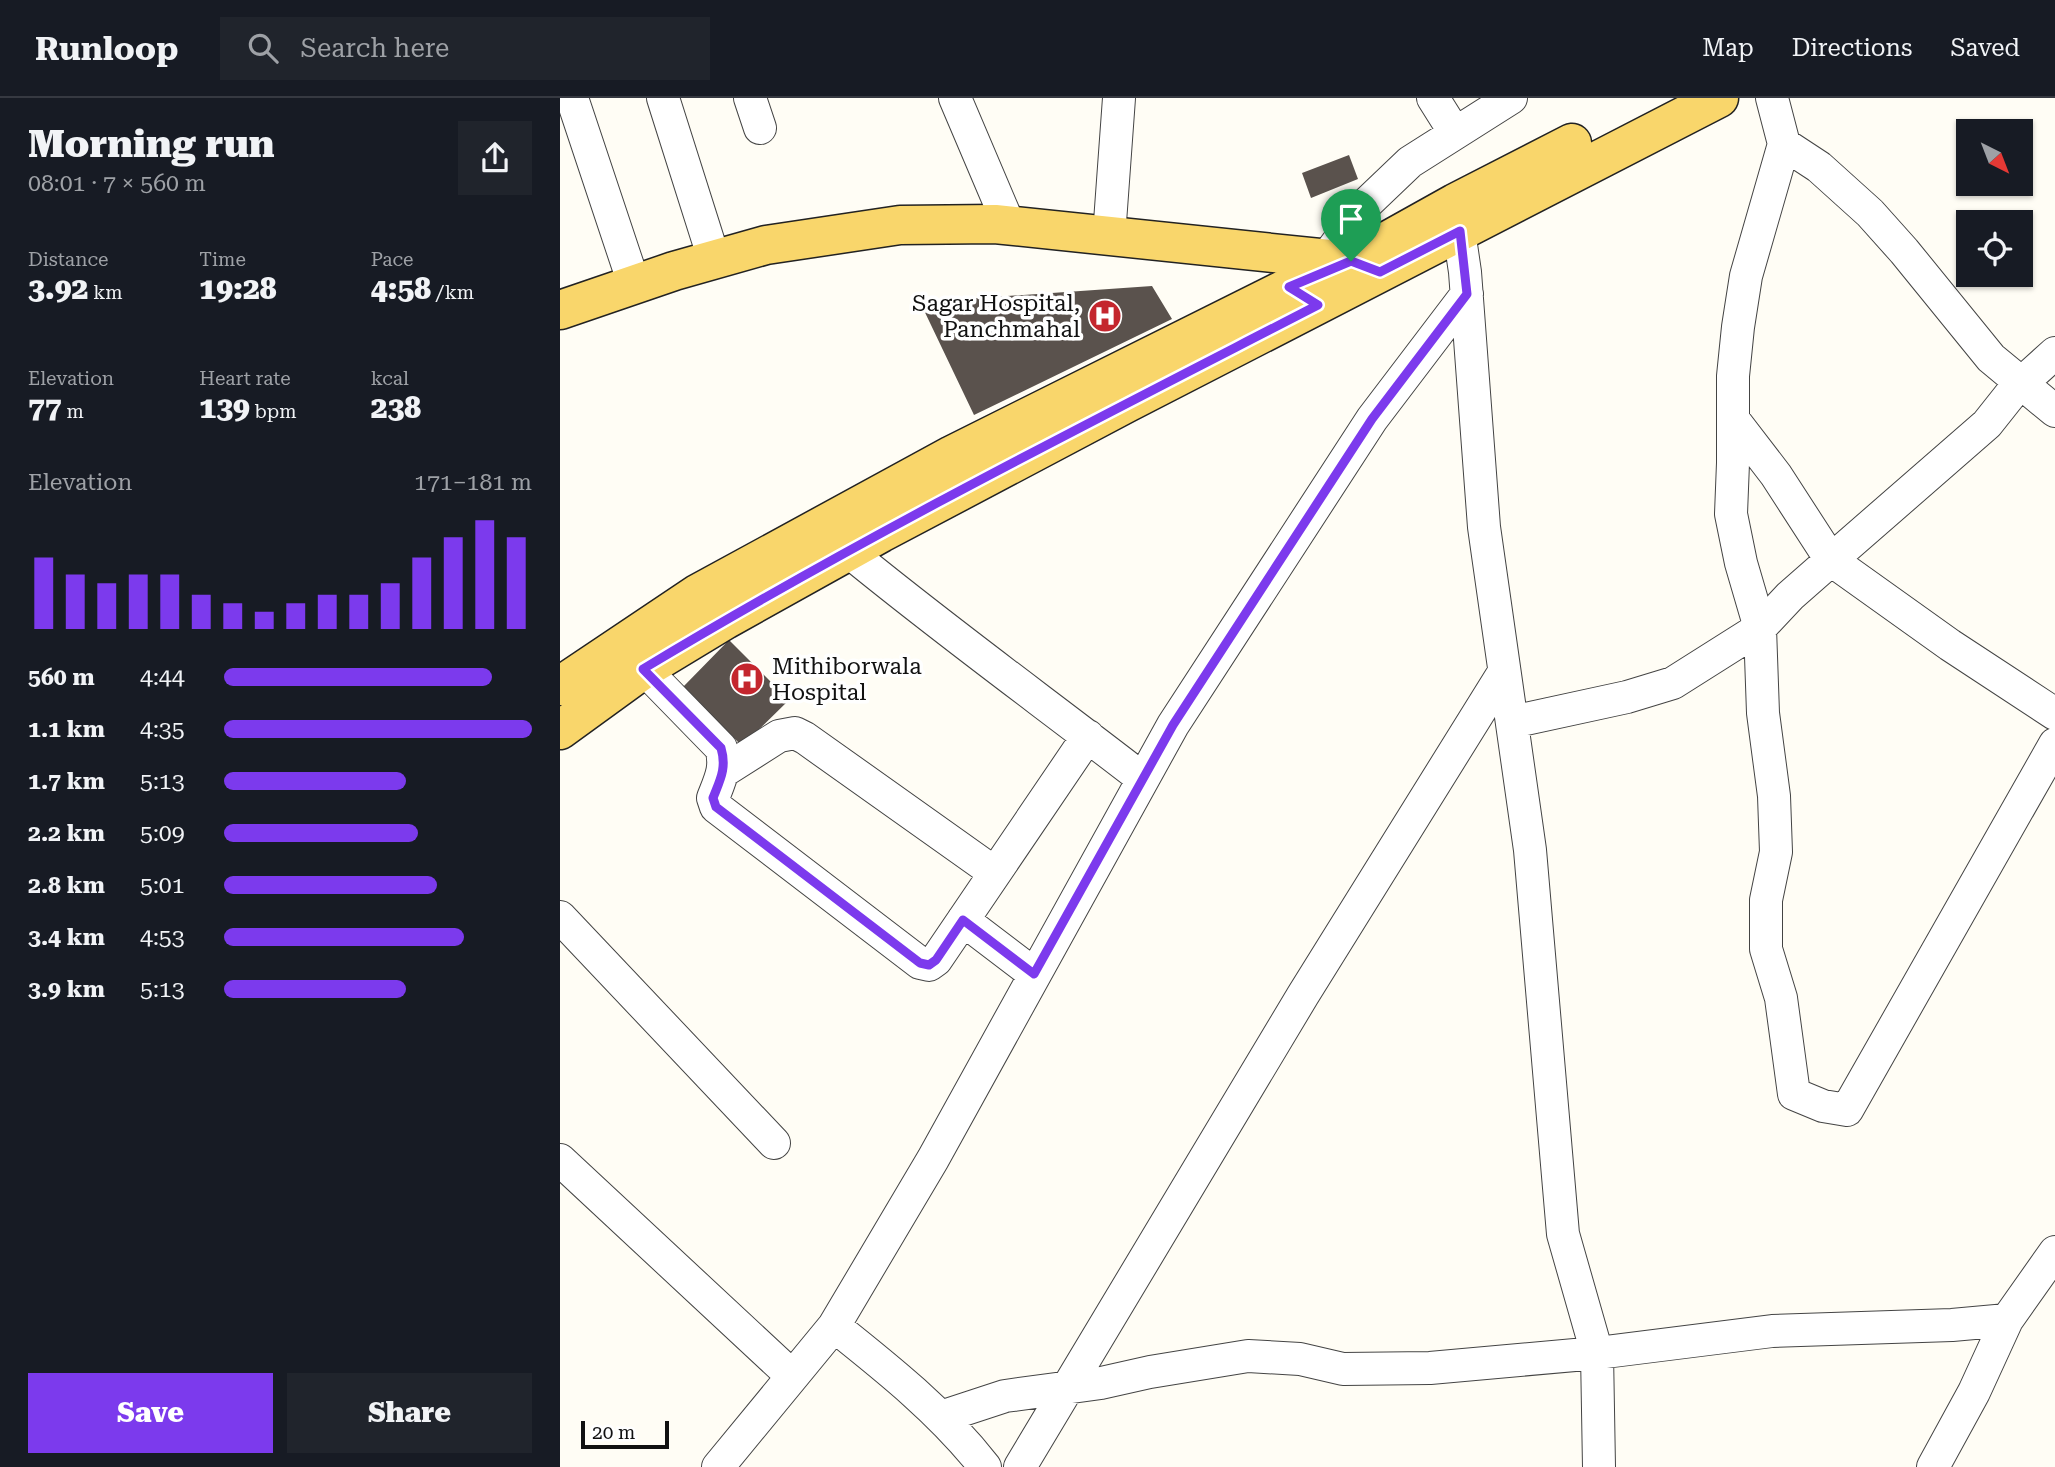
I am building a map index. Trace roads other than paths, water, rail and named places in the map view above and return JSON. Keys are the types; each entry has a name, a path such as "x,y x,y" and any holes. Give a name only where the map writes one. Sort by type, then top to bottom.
{"main road":[{"path":"1457,217 1661,98"},
{"path":"560,730 643,669 725,620 1303,296 1352,264 1719,98"},
{"path":"560,310 634,284 766,245 900,225 1009,225 1352,264"},
{"path":"560,334 760,269 871,248 943,243 1107,255 1244,270 1303,296"},
{"path":"560,686 697,594 952,456 1303,296"}],"street":[{"path":"572,98 634,284"},
{"path":"663,98 714,259"},
{"path":"750,98 760,128"},
{"path":"955,98 1009,225"},
{"path":"1109,236 1119,98"},
{"path":"1433,98 1455,133"},
{"path":"1352,264 1366,204 1410,162 1511,98"},
{"path":"1772,98 1784,144 1746,276 1733,376 1731,514 1741,563 1760,628 1763,713 1774,796 1776,852 1766,900 1766,949 1781,998 1794,1094 1823,1106 1847,1110 2055,744"},
{"path":"1784,144 1819,167 1870,213 1991,358 2055,411"},
{"path":"1457,217 1467,294 1484,527 1530,850 1563,1234 1597,1353 1599,1467"},
{"path":"718,1467 834,1326 933,1159 1173,725 1372,419 1467,294"},
{"path":"1511,722 1673,683 1760,628 1790,596 1987,424 2022,382 2055,353"},
{"path":"1733,419 1776,475 1831,560 1950,645 2055,714"},
{"path":"848,551 925,615 1143,779"},
{"path":"643,669 721,748 724,771 713,798 716,807 920,963 929,965 936,960 1088,736"},
{"path":"1020,1467 1303,995 1504,672"},
{"path":"724,771 779,736 794,733 805,738 995,873"},
{"path":"560,917 774,1143"},
{"path":"963,920 1034,974"},
{"path":"560,1160 792,1376"},
{"path":"1933,1467 1974,1392 2007,1320 2055,1252"},
{"path":"941,1418 1005,1396 1248,1356 1300,1359 1343,1369 1419,1368 1597,1353 1772,1331 1952,1325 2007,1320"},
{"path":"834,1326 911,1388 985,1467"}],"place":[{"name":"Sagar Hospital, Panchmahal","path":"1105,316"},
{"name":"Mithiborwala Hospital","path":"747,679"}]}
